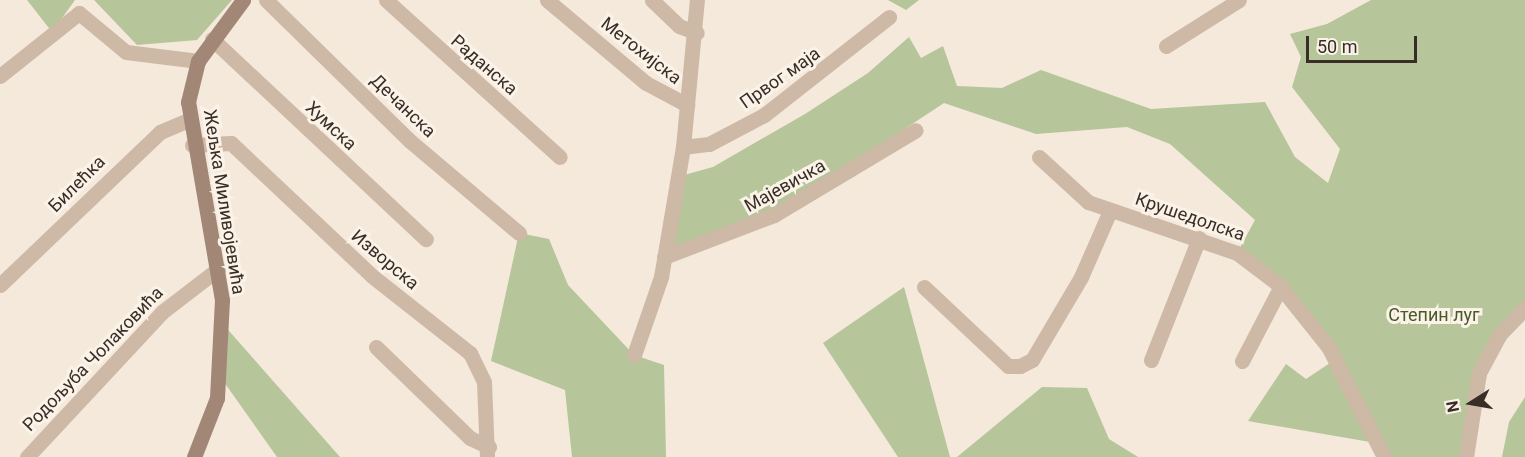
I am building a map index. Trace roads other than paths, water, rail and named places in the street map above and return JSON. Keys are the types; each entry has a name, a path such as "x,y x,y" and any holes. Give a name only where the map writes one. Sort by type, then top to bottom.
{"street":[{"name":"Жељка Миливојевића","path":"198,455 218,387 218,269 188,120 198,61 243,0"},
{"name":"Дечанска","path":"266,0 410,141 519,232"},
{"name":"Раданска","path":"386,0 560,157"},
{"name":"Метохијска","path":"547,0 646,83 687,105"},
{"path":"652,0 679,26 696,33"},
{"path":"634,355 655,299 664,257 683,147 696,33 697,0"},
{"path":"1166,46 1239,0"},
{"path":"0,76 79,13 126,52 198,61"},
{"name":"Првог маја","path":"683,147 709,144 764,116 889,17"},
{"name":"Хумска","path":"212,39 426,239"},
{"name":"Билећка","path":"0,285 160,132 188,120"},
{"name":"Мајевичка","path":"664,257 774,215 915,130"},
{"name":"Изворска","path":"192,145 231,143 372,276 470,352 484,382 488,452"},
{"name":"Крушедолска","path":"1039,157 1072,192 1110,210 1199,238 1247,258 1281,286 1329,348 1384,457"},
{"path":"924,287 1008,366 1020,366 1032,360 1081,277 1110,210"},
{"path":"1150,360 1199,238"},
{"name":"Родољуба Чолаковића","path":"27,457 162,312 218,269"},
{"path":"1242,361 1281,286"},
{"path":"1466,457 1479,373 1500,334 1525,308"},
{"path":"376,347 470,438 488,452"}],"park label":[{"name":"Степин луг","path":"1434,315"}]}
